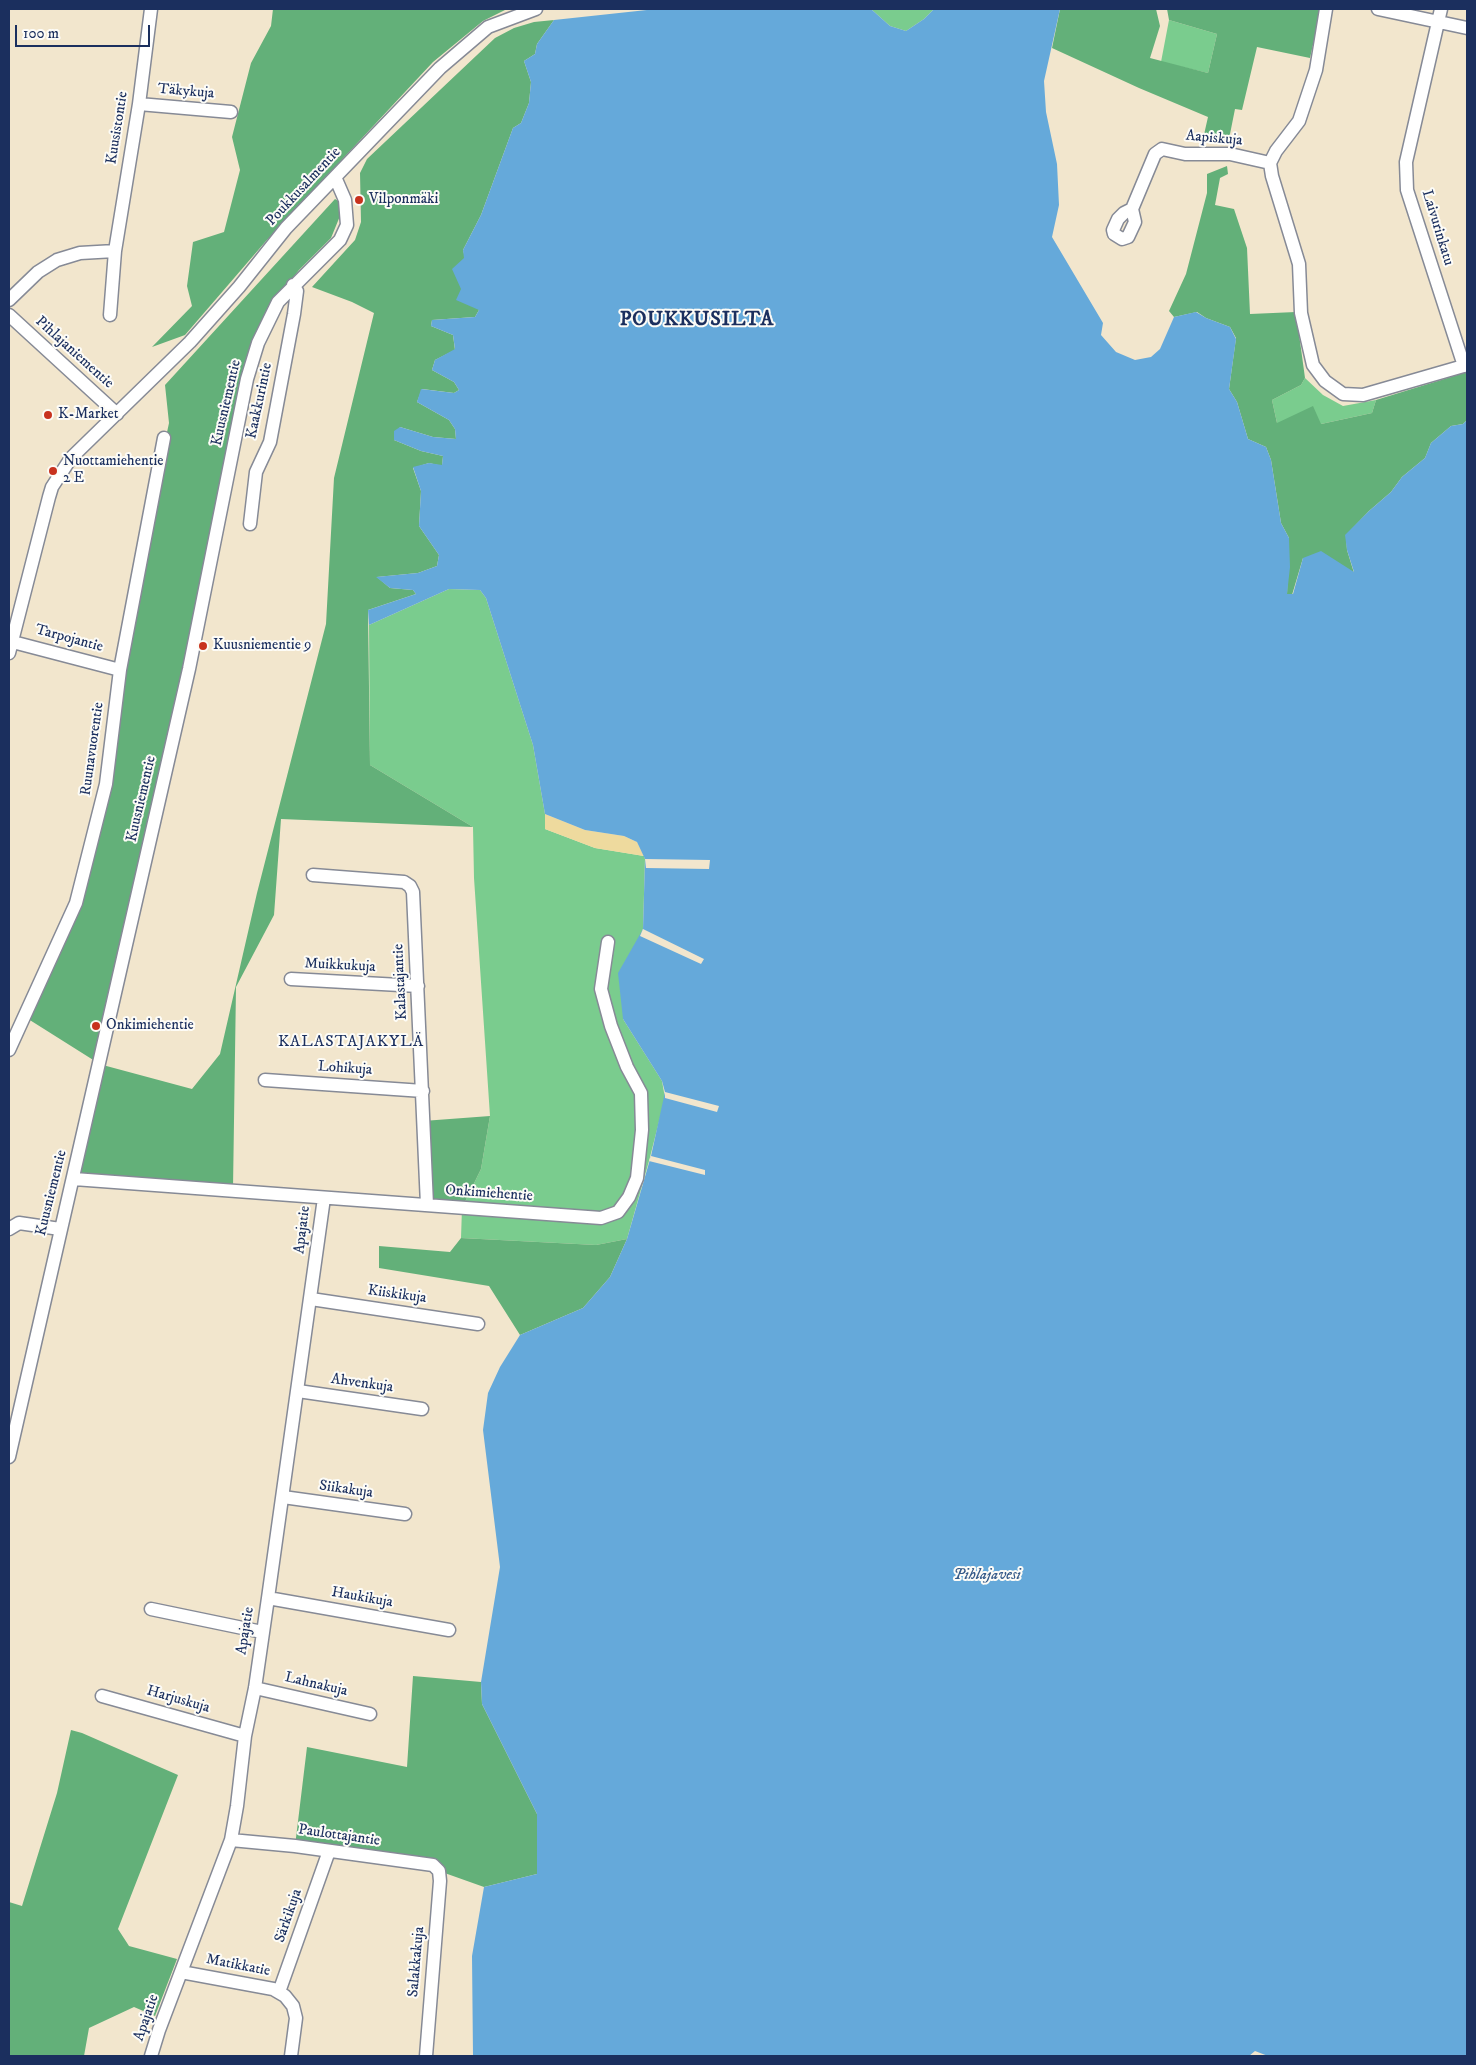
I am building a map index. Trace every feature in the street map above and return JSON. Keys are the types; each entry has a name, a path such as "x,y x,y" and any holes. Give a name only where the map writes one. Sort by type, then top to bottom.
{"street":[{"name":"Kuusistontie","path":"110,315 115,251 139,104 151,9"},
{"name":"Poukkusalmentie","path":"10,645 52,487 71,458 190,342 239,288 286,228 440,68 477,35 498,21 536,9"},
{"path":"1326,9 1316,70 1299,120 1276,151 1270,163 1272,176 1299,264 1301,313 1313,365 1325,381 1343,394 1363,395 1465,366"},
{"path":"1378,9 1440,15 1467,28"},
{"name":"Laivurinkatu","path":"1440,15 1406,162 1407,190 1465,366"},
{"name":"Täkykuja","path":"139,104 231,112"},
{"name":"Aapiskuja","path":"1132,209 1156,154 1162,149 1185,154 1230,154 1270,163"},
{"name":"Kuusniementie","path":"9,1457 189,670 247,379 258,343 278,302 340,240 347,225 346,200 336,176"},
{"path":"9,300 38,272 57,260 80,253 115,251"},
{"name":"Kaakkurintie","path":"250,524 256,472 270,442 294,314 298,291 293,285"},
{"name":"Pihlajaniementie","path":"9,315 117,414"},
{"name":"Ruunavuorentie","path":"9,1050 76,903 106,784 120,670 164,438"},
{"name":"Tarpojantie","path":"10,645 120,670"},
{"name":"Kalastajantie","path":"313,875 404,882 410,886 413,892 427,1205"},
{"name":"Onkimiehentie","path":"74,1179 601,1218 618,1212 629,1197 637,1178 642,1130 641,1093 627,1067 611,1026 601,989 608,942"},
{"name":"Muikkukuja","path":"291,979 418,986"},
{"name":"Lohikuja","path":"265,1080 423,1091"},
{"name":"Apajatie","path":"151,2056 231,1840 245,1736 255,1688 283,1497 324,1198"},
{"path":"9,1229 19,1223 60,1229"},
{"name":"Kiiskikuja","path":"311,1299 478,1324"},
{"name":"Ahvenkuja","path":"298,1391 422,1409"},
{"name":"Siikakuja","path":"283,1497 405,1514"},
{"name":"Haukikuja","path":"268,1598 449,1630"},
{"path":"151,1609 262,1632"},
{"name":"Lahnakuja","path":"255,1688 370,1714"},
{"name":"Harjuskuja","path":"102,1696 245,1736"},
{"name":"Paulottajantie","path":"231,1840 433,1865 439,1871"},
{"name":"Särkikuja","path":"279,1992 329,1851"},
{"name":"Salakkakuja","path":"426,2056 440,1881 439,1871"},
{"name":"Matikkatie","path":"181,1972 272,1989 279,1992 293,2006 296,2018 291,2056"}],"green space":[{"path":"273,9 507,9 483,21 433,62 266,241 185,335 152,347 192,306 187,286 193,242 224,232 240,170 232,137 251,63 271,26"},
{"path":"871,9 934,9 924,19 906,31 890,26"},
{"path":"1060,9 1156,9 1160,26 1150,58 1208,73 1217,34 1169,20 1167,9 1321,9 1310,58 1257,47 1242,110 1235,109 1228,144 1203,139 1208,117 1052,48"},
{"path":"554,20 537,44 535,54 524,61 531,82 529,103 521,123 513,128 481,215 463,250 479,310 475,317 432,320 431,326 453,335 455,350 435,360 432,370 454,382 459,390 454,393 422,389 417,402 449,420 455,429 456,439 433,437 400,427 394,440 421,451 443,456 442,466 429,463 413,468 421,491 419,526 439,555 437,566 418,573 377,577 390,588 413,590 416,594 368,610 370,765 473,827 281,819 274,915 236,987 233,1188 74,1179 98,1063 25,1017 76,903 106,784 148,521 169,423 165,385 335,199 340,202 340,216 331,238 299,270 270,307 99,1064 192,1089 220,1054 257,893 326,624 334,478 374,313 352,302 312,287 355,240 361,222 360,173 367,159 495,38 514,28 534,22"},
{"path":"1169,20 1217,34 1208,73 1161,62"},
{"path":"1227,166 1228,174 1220,178 1215,205 1234,209 1247,248 1250,314 1296,312 1305,378 1301,385 1272,400 1277,423 1313,406 1321,424 1372,413 1376,400 1467,372 1467,420 1463,424 1451,426 1431,443 1425,458 1402,477 1391,492 1346,535 1347,550 1354,573 1303,558 1292,595 1287,594 1289,538 1281,523 1271,460 1266,447 1248,439 1237,402 1229,389 1236,338 1230,327 1206,318 1197,312 1174,317 1169,311 1186,274 1207,193 1207,174"},
{"path":"1305,378 1323,395 1343,406 1376,400 1372,413 1321,424 1277,423 1272,400 1301,385"},
{"path":"449,589 480,590 486,598 533,745 545,814 545,829 595,848 644,856 645,859 643,929 623,1019 662,1081 665,1098 627,1239 596,1245 461,1238 462,1208 481,1169 490,1116 474,878 473,827 370,765 369,625"},
{"path":"490,1116 481,1169 462,1208 427,1205 423,1121"},
{"path":"461,1238 596,1245 627,1239 610,1277 583,1308 520,1335 489,1286 379,1268 379,1246 450,1252"},
{"path":"413,1676 481,1682 482,1704 537,1814 537,1874 484,1887 439,1871 295,1846 307,1747 407,1767"},
{"path":"71,1730 178,1775 118,1929 129,1946 177,1959 155,2016 134,2007 89,2028 84,2056 9,2056 9,1902 22,1906 57,1793"}],"sand":[{"path":"545,814 585,830 624,836 637,842 644,856 595,848 545,829"}],"water":[{"name":"Pihlajavesi","path":"656,9 871,9 890,26 906,31 924,19 934,9 1060,9 1044,81 1046,112 1057,164 1059,205 1052,237 1103,323 1101,335 1116,352 1135,360 1151,357 1160,349 1174,317 1196,312 1230,327 1236,339 1229,389 1237,402 1248,439 1266,447 1271,460 1281,523 1289,538 1290,567 1287,594 1293,594 1303,558 1321,551 1354,572 1347,550 1345,535 1391,492 1402,477 1425,458 1431,443 1451,426 1463,424 1467,420 1467,2056 1268,2056 1255,2051 1249,2056 473,2056 472,1956 484,1887 537,1874 537,1814 482,1704 481,1682 500,1567 483,1430 488,1393 500,1367 520,1335 583,1308 610,1277 627,1239 651,1156 665,1092 662,1081 623,1019 618,973 643,929 645,859 637,842 624,836 585,830 545,814 533,745 486,598 480,590 449,589 369,625 368,610 416,594 413,590 390,588 376,577 418,573 437,566 439,555 419,526 421,491 413,467 429,463 442,465 443,456 421,451 394,440 394,431 400,427 433,437 456,439 455,429 449,420 417,402 421,389 454,393 459,390 454,382 432,370 435,360 455,349 453,335 431,326 432,320 475,317 479,310 456,300 461,289 452,269 464,258 463,250 481,215 513,128 521,123 529,103 531,82 524,61 535,54 537,44 554,20"}],"pier":[{"path":"645,859 710,860 709,869 646,868"},
{"path":"643,929 704,959 701,964 640,936"},
{"path":"665,1092 719,1106 717,1112 665,1098"},
{"path":"651,1156 705,1170 705,1175 649,1161"}],"place":[{"name":"Vilponmäki","path":"359,200"},
{"name":"K-Market","path":"48,415"},
{"name":"Nuottamiehentie 2 E","path":"53,471"},
{"name":"Kuusniementie 9","path":"203,646"},
{"name":"Onkimiehentie","path":"96,1026"}],"district":[{"name":"POUKKUSILTA","path":"697,321"},
{"name":"KALASTAJAKYLÄ","path":"351,1043"}]}
